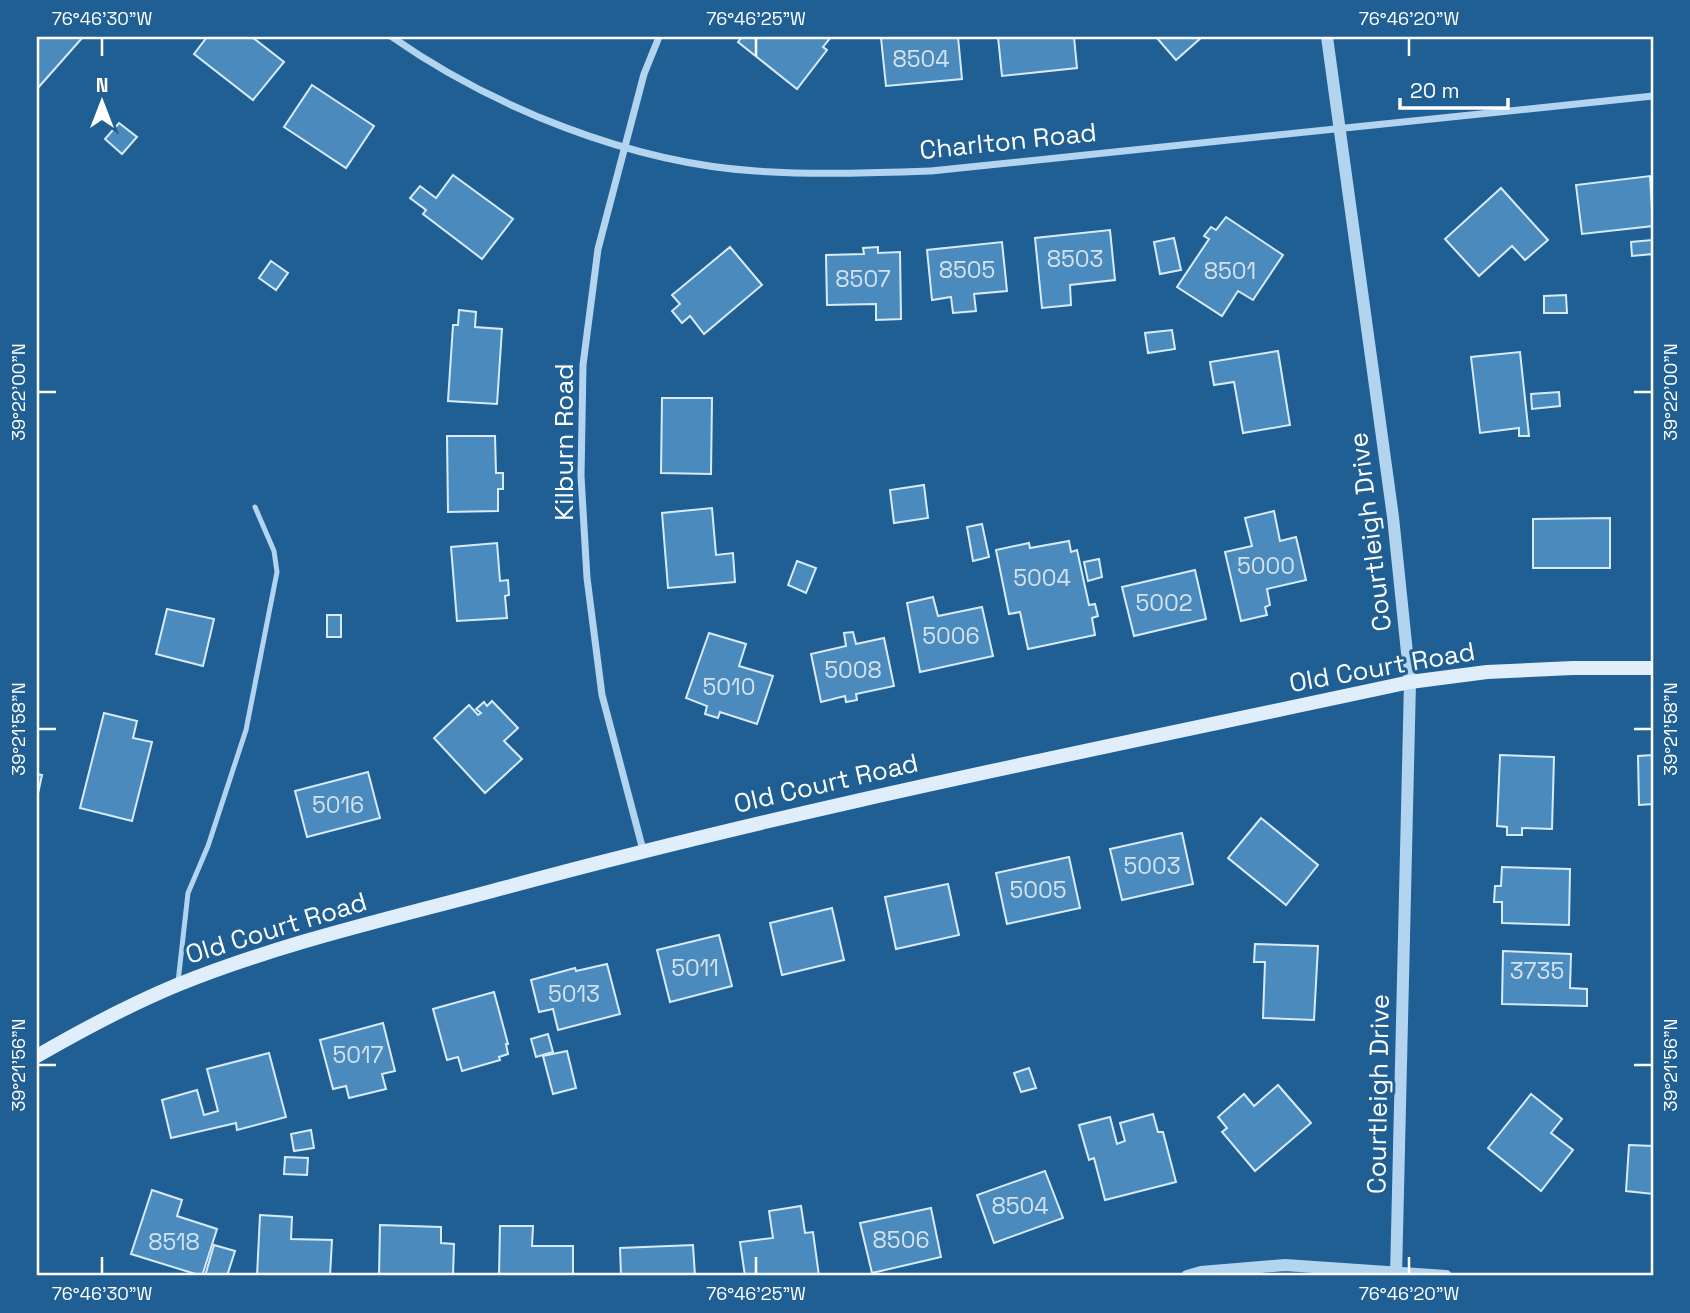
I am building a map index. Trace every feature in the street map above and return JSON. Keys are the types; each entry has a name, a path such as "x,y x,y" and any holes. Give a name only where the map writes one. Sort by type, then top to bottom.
{"main road":[{"name":"Old Court Road","path":"37,1056 86,1027 178,985 299,943 643,850 874,797 1410,682 1487,672 1653,668"}],"street":[{"name":"Charlton Road","path":"392,37 426,60 519,108 623,148 691,163 754,171 849,174 931,171 1653,96"},
{"name":"Kilburn Road","path":"643,850 602,695 587,578 581,476 584,352 598,249 644,74 659,37"},
{"name":"Courtleigh Drive","path":"1327,37 1393,517 1410,682 1396,1274"},
{"path":"1187,1276 1201,1272 1285,1265 1446,1276"}],"lane":[{"path":"178,985 188,893 208,846 246,730 277,572 274,551 255,507"}],"building":[{"path":"37,37 83,37 37,89"},
{"path":"207,37 252,37 284,62 253,100 194,54"},
{"path":"742,37 831,37 823,47 827,50 797,89 738,42"},
{"path":"958,37 962,79 886,86 881,38"},
{"path":"998,37 1074,37 1077,68 1002,76"},
{"path":"1156,37 1202,37 1176,60"},
{"path":"312,85 374,126 346,168 284,127"},
{"path":"119,123 137,137 122,154 105,139"},
{"path":"453,175 513,219 482,259 423,214 426,210 410,198 420,186 436,198"},
{"path":"1650,176 1653,226 1582,234 1576,185"},
{"path":"1501,188 1548,240 1525,260 1512,246 1479,276 1445,239"},
{"path":"1226,217 1283,255 1253,300 1238,291 1222,316 1177,287 1209,239 1204,236 1211,227 1216,230"},
{"path":"1110,230 1115,280 1070,285 1071,305 1042,308 1035,238"},
{"path":"1174,238 1181,270 1160,274 1154,242"},
{"path":"1652,240 1653,254 1632,256 1631,242"},
{"path":"1002,242 1007,291 974,294 976,311 953,313 951,297 932,300 927,250"},
{"path":"730,247 762,285 704,334 690,316 682,323 672,311 680,304 672,295"},
{"path":"878,247 878,253 900,252 901,319 876,320 876,304 827,305 826,255 864,254 863,248"},
{"path":"271,261 288,273 276,290 259,278"},
{"path":"1566,295 1567,313 1544,313 1544,296"},
{"path":"459,310 476,312 475,327 502,329 497,404 448,401 453,325 458,325"},
{"path":"1172,330 1175,349 1148,353 1145,333"},
{"path":"1278,351 1290,425 1243,433 1234,382 1214,385 1210,362"},
{"path":"1520,352 1529,436 1519,436 1519,428 1480,433 1471,357"},
{"path":"1559,392 1560,406 1532,409 1531,394"},
{"path":"662,398 712,398 711,474 661,473"},
{"path":"447,436 495,436 496,473 503,473 503,489 498,489 498,511 448,512"},
{"path":"924,485 928,518 894,523 890,490"},
{"path":"712,508 716,555 733,553 735,582 668,588 662,513"},
{"path":"1274,511 1280,541 1296,537 1306,580 1267,589 1270,605 1265,607 1267,615 1241,621 1225,552 1252,546 1245,518"},
{"path":"1610,518 1610,568 1533,568 1533,519"},
{"path":"982,524 989,557 973,561 967,527"},
{"path":"1069,541 1071,552 1077,550 1089,605 1095,604 1098,616 1092,618 1095,635 1028,649 1020,612 1009,614 996,550 1029,543 1030,548"},
{"path":"497,543 500,581 508,580 509,595 505,596 507,618 457,621 451,547"},
{"path":"1099,559 1102,577 1088,581 1084,562"},
{"path":"797,561 816,568 806,593 788,585"},
{"path":"1195,570 1206,619 1134,636 1122,587"},
{"path":"933,597 938,616 982,607 993,656 920,672 907,603"},
{"path":"167,609 214,619 203,666 156,654"},
{"path":"327,615 341,615 341,637 327,637"},
{"path":"853,632 856,644 884,638 894,686 856,694 857,700 846,702 845,696 821,702 811,654 846,646 844,633"},
{"path":"709,633 746,644 739,666 773,676 757,724 720,712 718,718 705,714 707,706 686,698"},
{"path":"492,701 518,728 504,741 522,759 485,793 434,738 469,705 478,715 481,713 476,709 484,702 487,706"},
{"path":"104,713 137,721 133,738 152,742 132,821 80,808"},
{"path":"1500,755 1554,757 1552,829 1522,828 1522,835 1507,835 1507,827 1497,826"},
{"path":"1653,755 1653,804 1639,805 1638,756"},
{"path":"368,772 380,818 307,837 295,791"},
{"path":"37,774 42,775 37,798"},
{"path":"1261,818 1318,865 1286,905 1228,858"},
{"path":"1182,833 1193,884 1122,900 1110,849"},
{"path":"1069,857 1080,908 1007,924 996,873"},
{"path":"1502,867 1570,869 1569,925 1502,923 1502,902 1494,902 1495,886 1501,886"},
{"path":"948,884 959,935 896,949 885,897"},
{"path":"832,908 844,960 782,975 770,923"},
{"path":"719,935 732,986 670,1002 657,950"},
{"path":"1255,944 1318,946 1314,1020 1263,1018 1265,962 1254,962"},
{"path":"1503,951 1571,954 1570,988 1587,989 1587,1006 1502,1004"},
{"path":"607,964 620,1014 558,1030 553,1009 539,1012 531,980 575,968 576,971"},
{"path":"494,992 508,1044 508,1054 499,1057 500,1060 462,1071 458,1057 447,1060 433,1009"},
{"path":"383,1023 395,1071 382,1074 386,1089 349,1098 346,1086 333,1089 320,1040"},
{"path":"548,1034 553,1052 536,1057 531,1039"},
{"path":"567,1051 576,1088 553,1094 543,1056"},
{"path":"269,1053 286,1117 237,1130 236,1123 171,1138 162,1100 197,1090 204,1115 218,1111 207,1069"},
{"path":"1029,1068 1036,1088 1021,1092 1014,1073"},
{"path":"1278,1085 1311,1123 1255,1171 1222,1132 1227,1128 1218,1117 1244,1094 1254,1106"},
{"path":"1531,1094 1562,1119 1551,1133 1573,1150 1541,1191 1488,1148"},
{"path":"1153,1114 1158,1132 1163,1132 1176,1182 1105,1200 1094,1158 1089,1160 1079,1125 1110,1117 1117,1144 1125,1141 1120,1123"},
{"path":"311,1130 314,1148 294,1151 291,1134"},
{"path":"1629,1145 1653,1146 1653,1194 1626,1191"},
{"path":"285,1157 308,1158 307,1175 284,1174"},
{"path":"1045,1171 1063,1218 994,1243 977,1195"},
{"path":"152,1190 182,1200 177,1216 217,1229 202,1276 131,1254"},
{"path":"801,1206 805,1233 813,1232 819,1276 745,1276 740,1242 773,1238 769,1211"},
{"path":"931,1208 941,1257 872,1273 860,1223"},
{"path":"260,1215 292,1217 291,1239 332,1240 330,1276 257,1276"},
{"path":"380,1225 441,1227 441,1243 454,1244 453,1276 379,1276"},
{"path":"500,1226 533,1226 532,1246 573,1246 573,1276 499,1276"},
{"path":"214,1245 235,1251 227,1276 205,1276"},
{"path":"693,1245 695,1276 621,1276 620,1248"}]}
